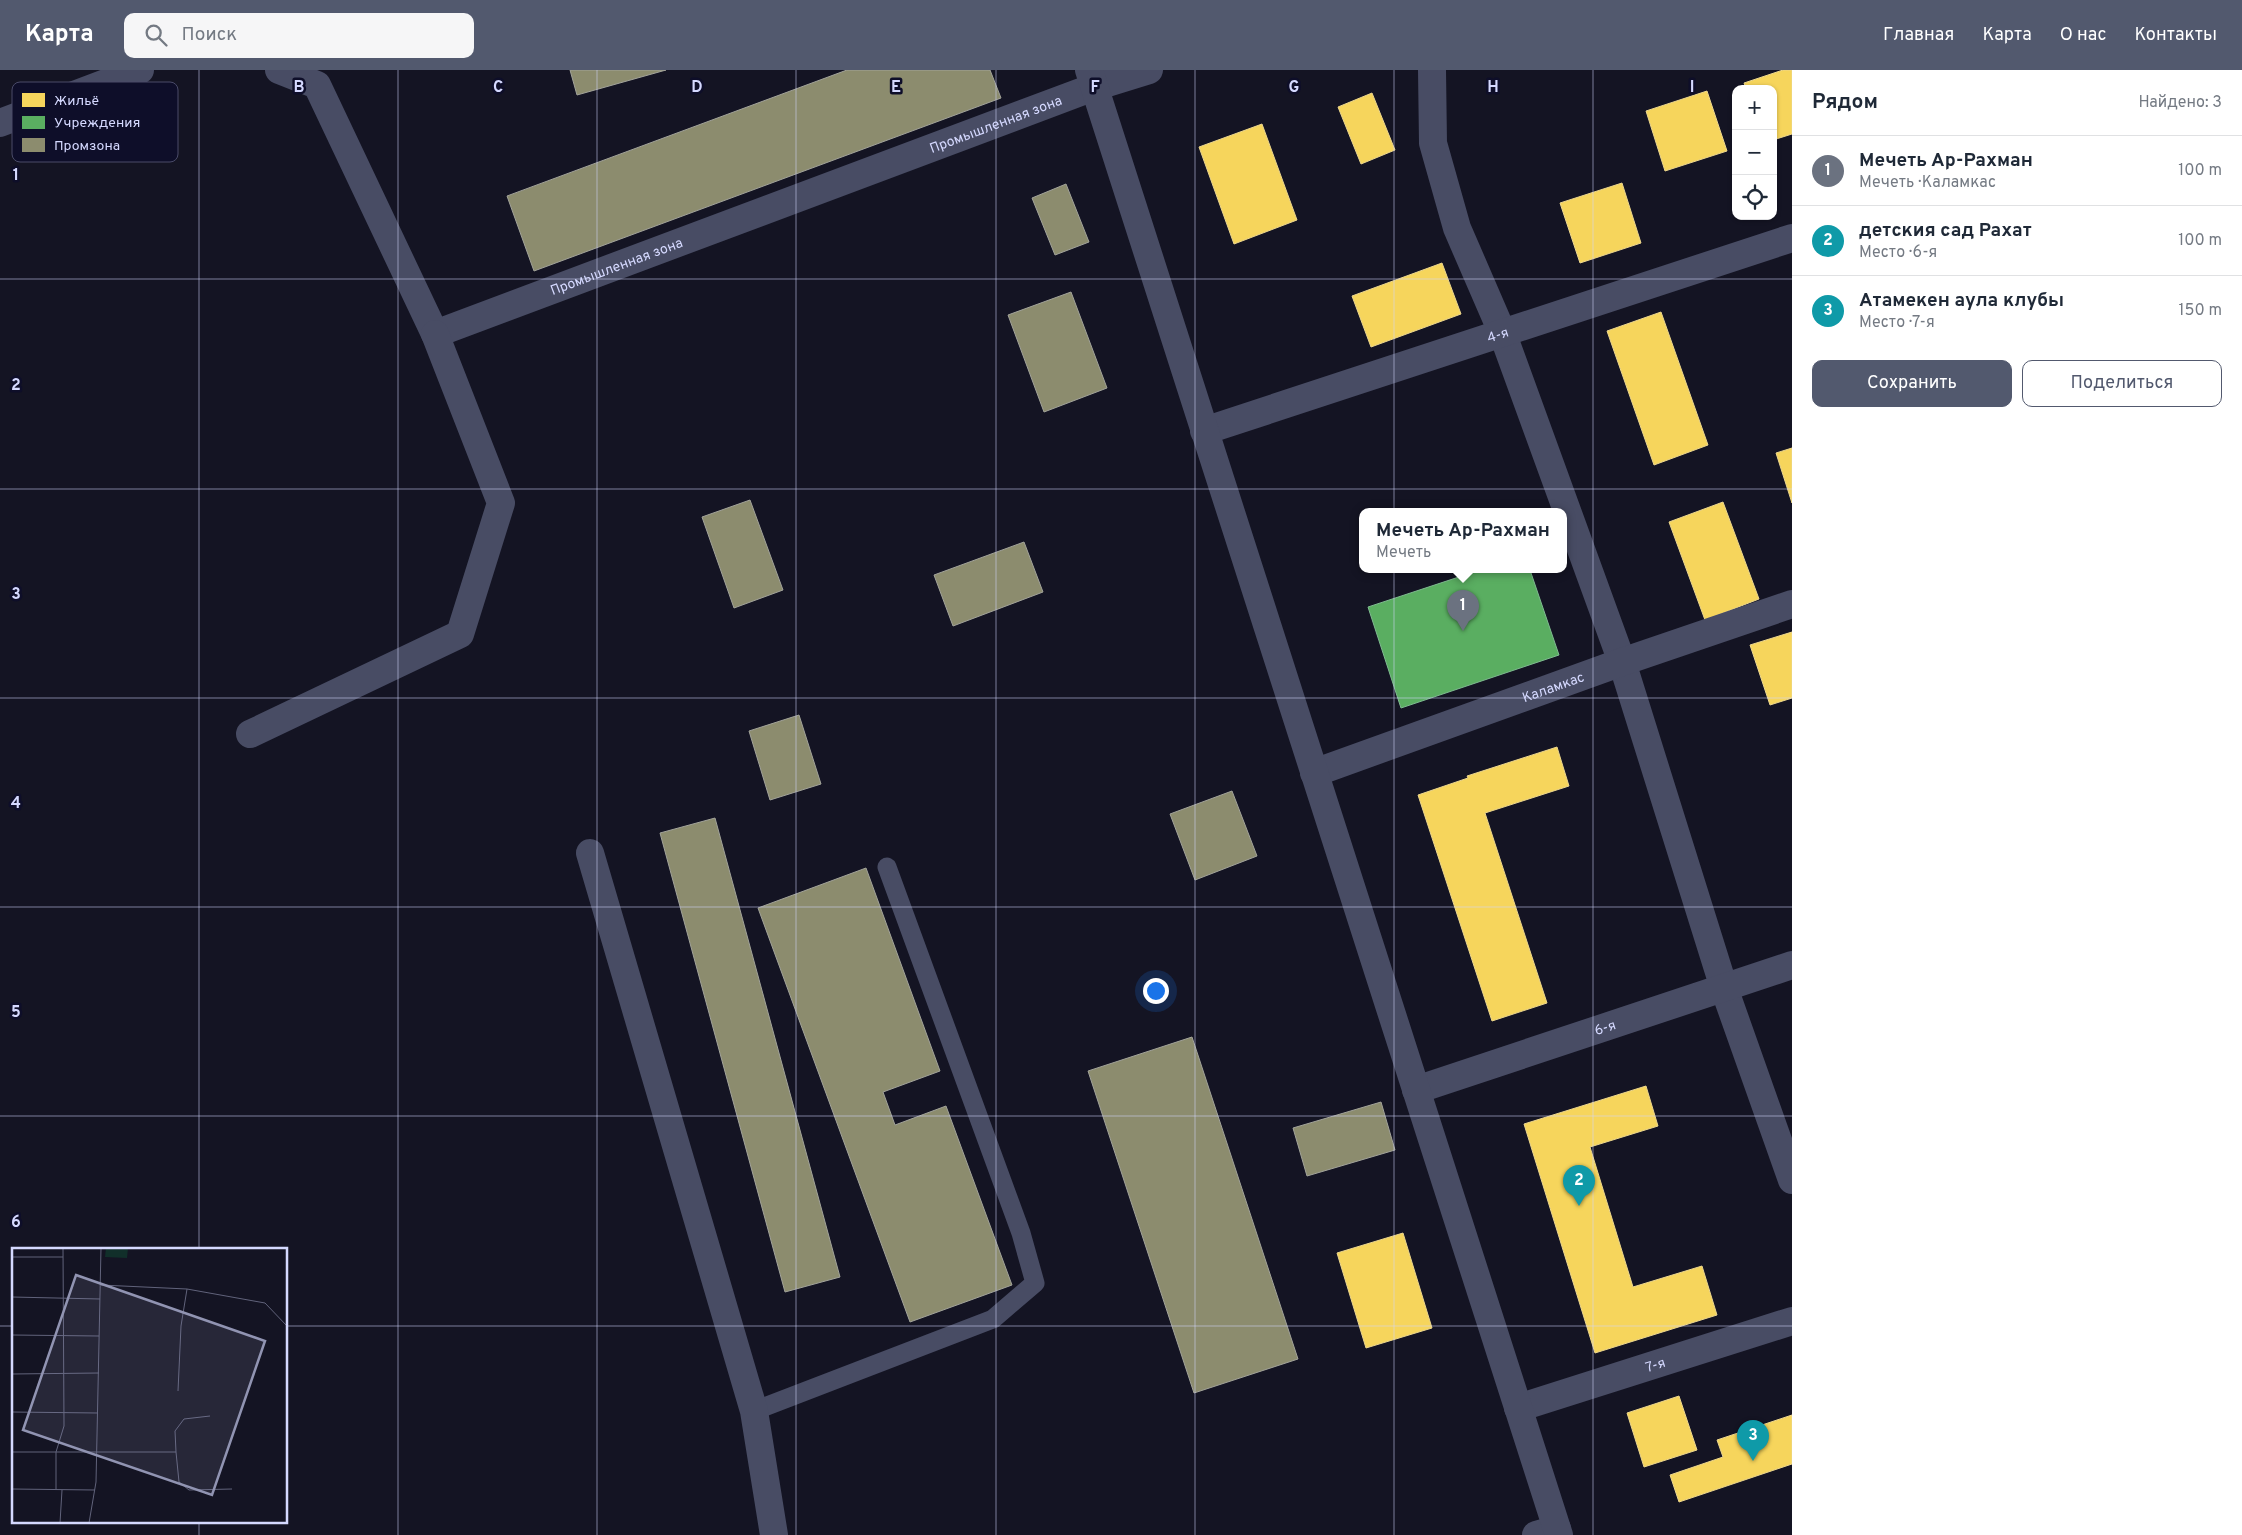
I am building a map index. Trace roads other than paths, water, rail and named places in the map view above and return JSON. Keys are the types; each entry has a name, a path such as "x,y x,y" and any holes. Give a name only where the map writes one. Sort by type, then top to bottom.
{"street":[{"path":"108,82 140,70"},
{"path":"250,734 460,634 501,503 435,334 317,85 279,70"},
{"name":"Промышленная зона","path":"435,334 1091,79 1149,70"},
{"path":"1432,70 1434,143 1457,228 1502,332 1566,508"},
{"path":"1091,79 1518,1408 1551,1533"},
{"path":"0,123 12,118"},
{"name":"4-я","path":"1204,431 1792,238"},
{"path":"1567,511 1622,662 1724,988 1792,1180"},
{"name":"Каламкас","path":"1314,773 1622,662 1792,604"},
{"path":"590,853 754,1412 774,1535"},
{"name":"6-я","path":"1416,1090 1792,965"},
{"name":"7-я","path":"1518,1408 1792,1322"}],"lane":[{"path":"754,1412 993,1319 1035,1283 1021,1233 887,866"}],"place":[{"name":"Мечеть Ар-Рахман","path":"1463,631"},
{"name":"детския сад Рахат","path":"1579,1206"},
{"name":"Атамекен аула клубы","path":"1753,1461"}]}
